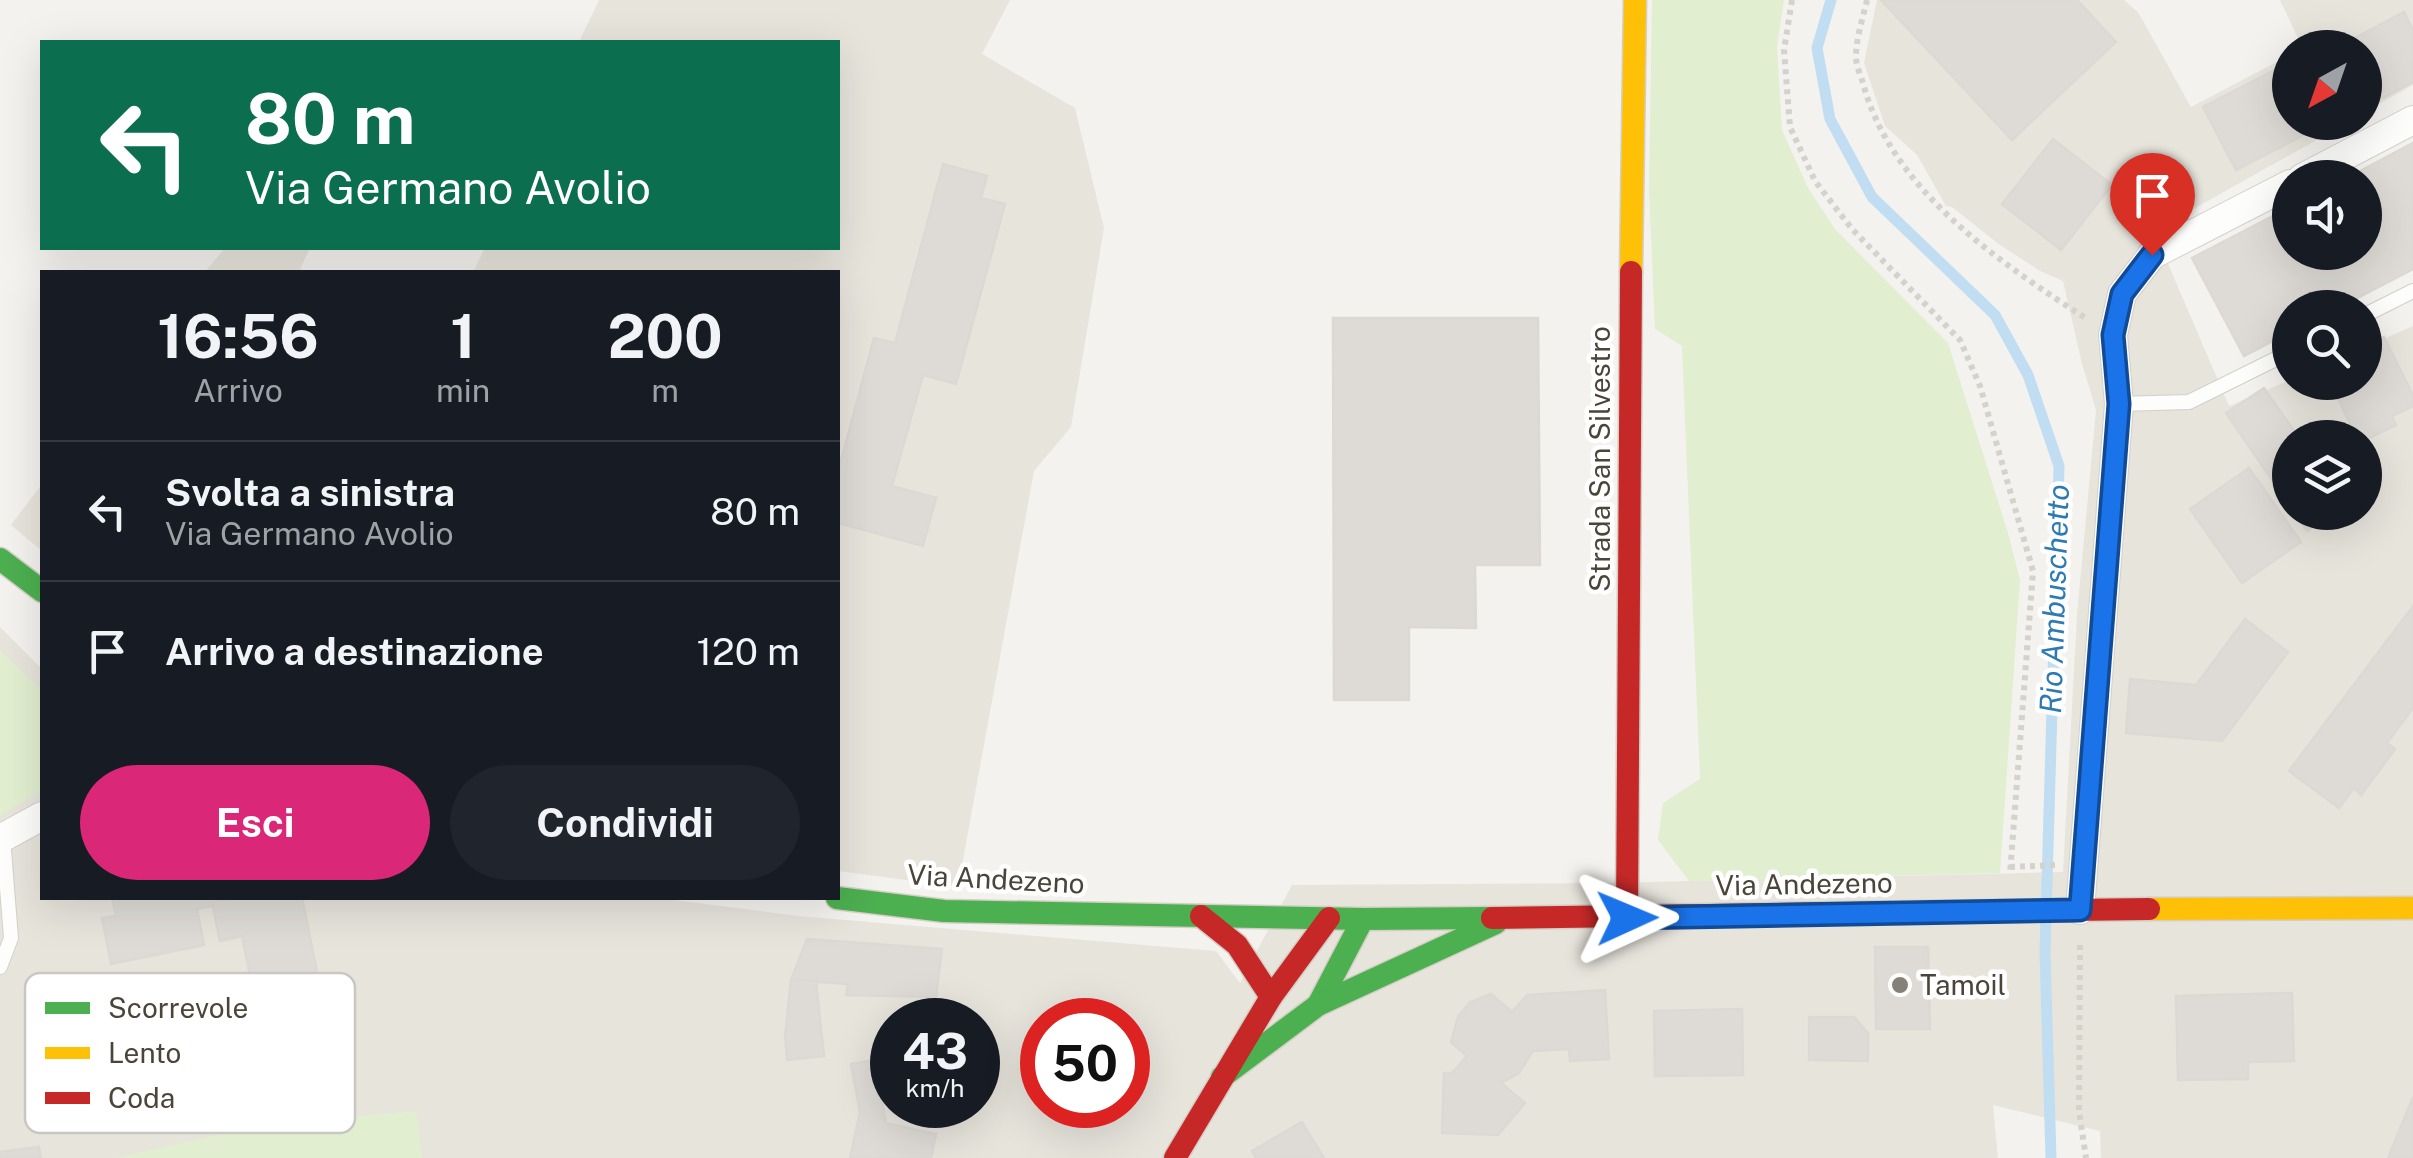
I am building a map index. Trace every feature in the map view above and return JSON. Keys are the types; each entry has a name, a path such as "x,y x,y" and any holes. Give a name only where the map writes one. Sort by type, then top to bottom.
{"street":[{"name":"Strada San Silvestro","path":"1627,918 1635,0"},
{"path":"2336,160 2413,120"},
{"path":"2080,910 2119,404 2113,335 2122,294 2152,255 2272,193"},
{"path":"0,559 40,590"},
{"path":"2,838 40,817"},
{"name":"Via Andezeno","path":"840,898 944,911 1328,918 2413,908"},
{"path":"1201,916 1237,945 1272,997"},
{"path":"1175,1158 1272,997 1328,918"},
{"path":"1318,1006 1363,918"},
{"path":"1222,1077 1318,1006 1507,918"}],"lane":[{"path":"2382,306 2413,291"},
{"path":"2119,404 2190,402 2272,361"},
{"path":"0,967 11,938 2,838"}],"path":[{"path":"1792,0 1784,50 1790,126 1814,181 1852,229 1960,340 1980,386 2032,572 2007,910"},
{"path":"1867,0 1856,56 1870,111 1896,156 1945,213 2022,276 2113,335"},
{"path":"2010,866 2067,865"},
{"path":"2080,910 2078,1111 2086,1158"}],"shaded area":[{"path":"599,0 1010,0 982,54 1075,108 1104,228 1071,427 1034,471 958,887 840,871 840,270 474,270 484,250 840,250 840,40 580,40"},
{"path":"1877,0 2124,0 2138,12 2191,107 2272,64 2272,140 2317,140 2281,160 2272,160 2272,165 2154,231 2229,406 2272,388 2272,400 2382,400 2382,340 2413,326 2413,1158 2101,1158 2100,1131 1993,1105 1998,1158 0,1158 0,627 40,667 40,900 674,900 798,916 1216,951 1240,983 1292,885 1608,883 2063,872 2077,615 2096,410 2063,281 2040,271 1946,206 1917,155 1885,126 1864,63"},
{"path":"2280,0 2413,0 2413,85 2382,102 2382,30 2294,30"},
{"path":"223,250 309,250 300,270 207,270"},
{"path":"40,487 40,549 11,525"}],"green space":[{"path":"1652,0 1784,0 1777,46 1782,130 1808,188 1835,229 1948,343 2020,580 2000,873 1689,881 1658,840 1663,803 1700,779 1682,346 1655,329 1649,189"},
{"path":"0,650 40,689 40,791 0,816"},
{"path":"416,1111 422,1158 116,1158 227,1133 355,1133 355,1117"}],"building":[{"path":"1881,0 2077,0 2116,42 2012,140"},
{"path":"2404,12 2413,30 2413,82 2382,98 2382,30 2370,30"},
{"path":"2272,71 2272,140 2294,140 2236,170 2203,107"},
{"path":"2053,139 2112,185 2061,250 2002,204"},
{"path":"2413,143 2413,269 2373,290 2272,290 2272,341 2244,356 2192,258 2272,216 2272,270 2382,270 2381,160"},
{"path":"943,164 987,176 981,198 1005,204 956,384 923,375 892,486 936,498 923,546 840,524 840,465 874,338 895,343"},
{"path":"1333,318 1538,318 1540,565 1475,565 1476,628 1409,627 1409,700 1334,700"},
{"path":"2382,338 2413,395 2413,406 2392,416 2396,425 2382,432 2382,420 2348,420 2339,400 2382,400"},
{"path":"2264,388 2286,420 2272,420 2272,480 2226,413"},
{"path":"2249,468 2272,501 2272,530 2293,530 2301,542 2242,583 2190,509"},
{"path":"2413,606 2413,708 2387,743 2395,749 2361,795 2354,788 2339,808 2289,771"},
{"path":"2245,619 2288,652 2222,741 2126,733 2130,679 2196,685"},
{"path":"112,900 212,900 213,906 197,909 204,945 111,964 102,918 116,916"},
{"path":"302,900 317,973 250,973 242,936 220,941 212,902"},
{"path":"807,939 942,949 936,997 846,995 848,984 791,980"},
{"path":"1875,947 1928,947 1930,1029 1876,1029"},
{"path":"791,980 816,981 824,1056 787,1060 785,1035"},
{"path":"1605,990 1609,1059 1570,1061 1569,1049 1533,1051 1519,1073 1501,1083 1525,1103 1498,1135 1442,1133 1444,1073 1452,1073 1467,1056 1451,1042 1458,1017 1470,1002 1491,994 1512,1012 1527,995"},
{"path":"2292,993 2294,1061 2248,1062 2248,1079 2178,1080 2176,996"},
{"path":"1742,1009 1743,1075 1655,1076 1654,1011"},
{"path":"1809,1017 1854,1017 1868,1033 1868,1061 1809,1060"},
{"path":"870,1061 870,1128 909,1128 936,1134 931,1158 850,1158 860,1112 851,1064"},
{"path":"2413,1097 2413,1158 2388,1158"},
{"path":"1302,1122 1324,1158 1256,1158 1252,1151"},
{"path":"39,1147 41,1158 0,1158 0,1152"}],"waterway":[{"name":"Rio Ambuschetto","path":"1831,0 1817,48 1830,119 1872,197 1995,315 2028,375 2059,466 2045,952 2051,1158"}],"traffic: fast":[{"path":"0,559 40,589"},
{"path":"840,898 944,911 1492,918"},
{"path":"1318,1005 1363,919"},
{"path":"1222,1077 1318,1005 1496,923"}],"traffic: slow":[{"path":"1631,272 1635,0"},
{"path":"2149,909 2413,908"}],"traffic: jam":[{"path":"1627,917 1631,272"},
{"path":"1492,918 2149,909"},
{"path":"1201,916 1237,945 1271,997"},
{"path":"1175,1158 1271,997 1329,918"}],"place":[{"name":"Tamoil","path":"1900,985"}],"route":[{"path":"1627,918 2080,910 2119,404 2113,335 2122,294 2152,255"}]}
